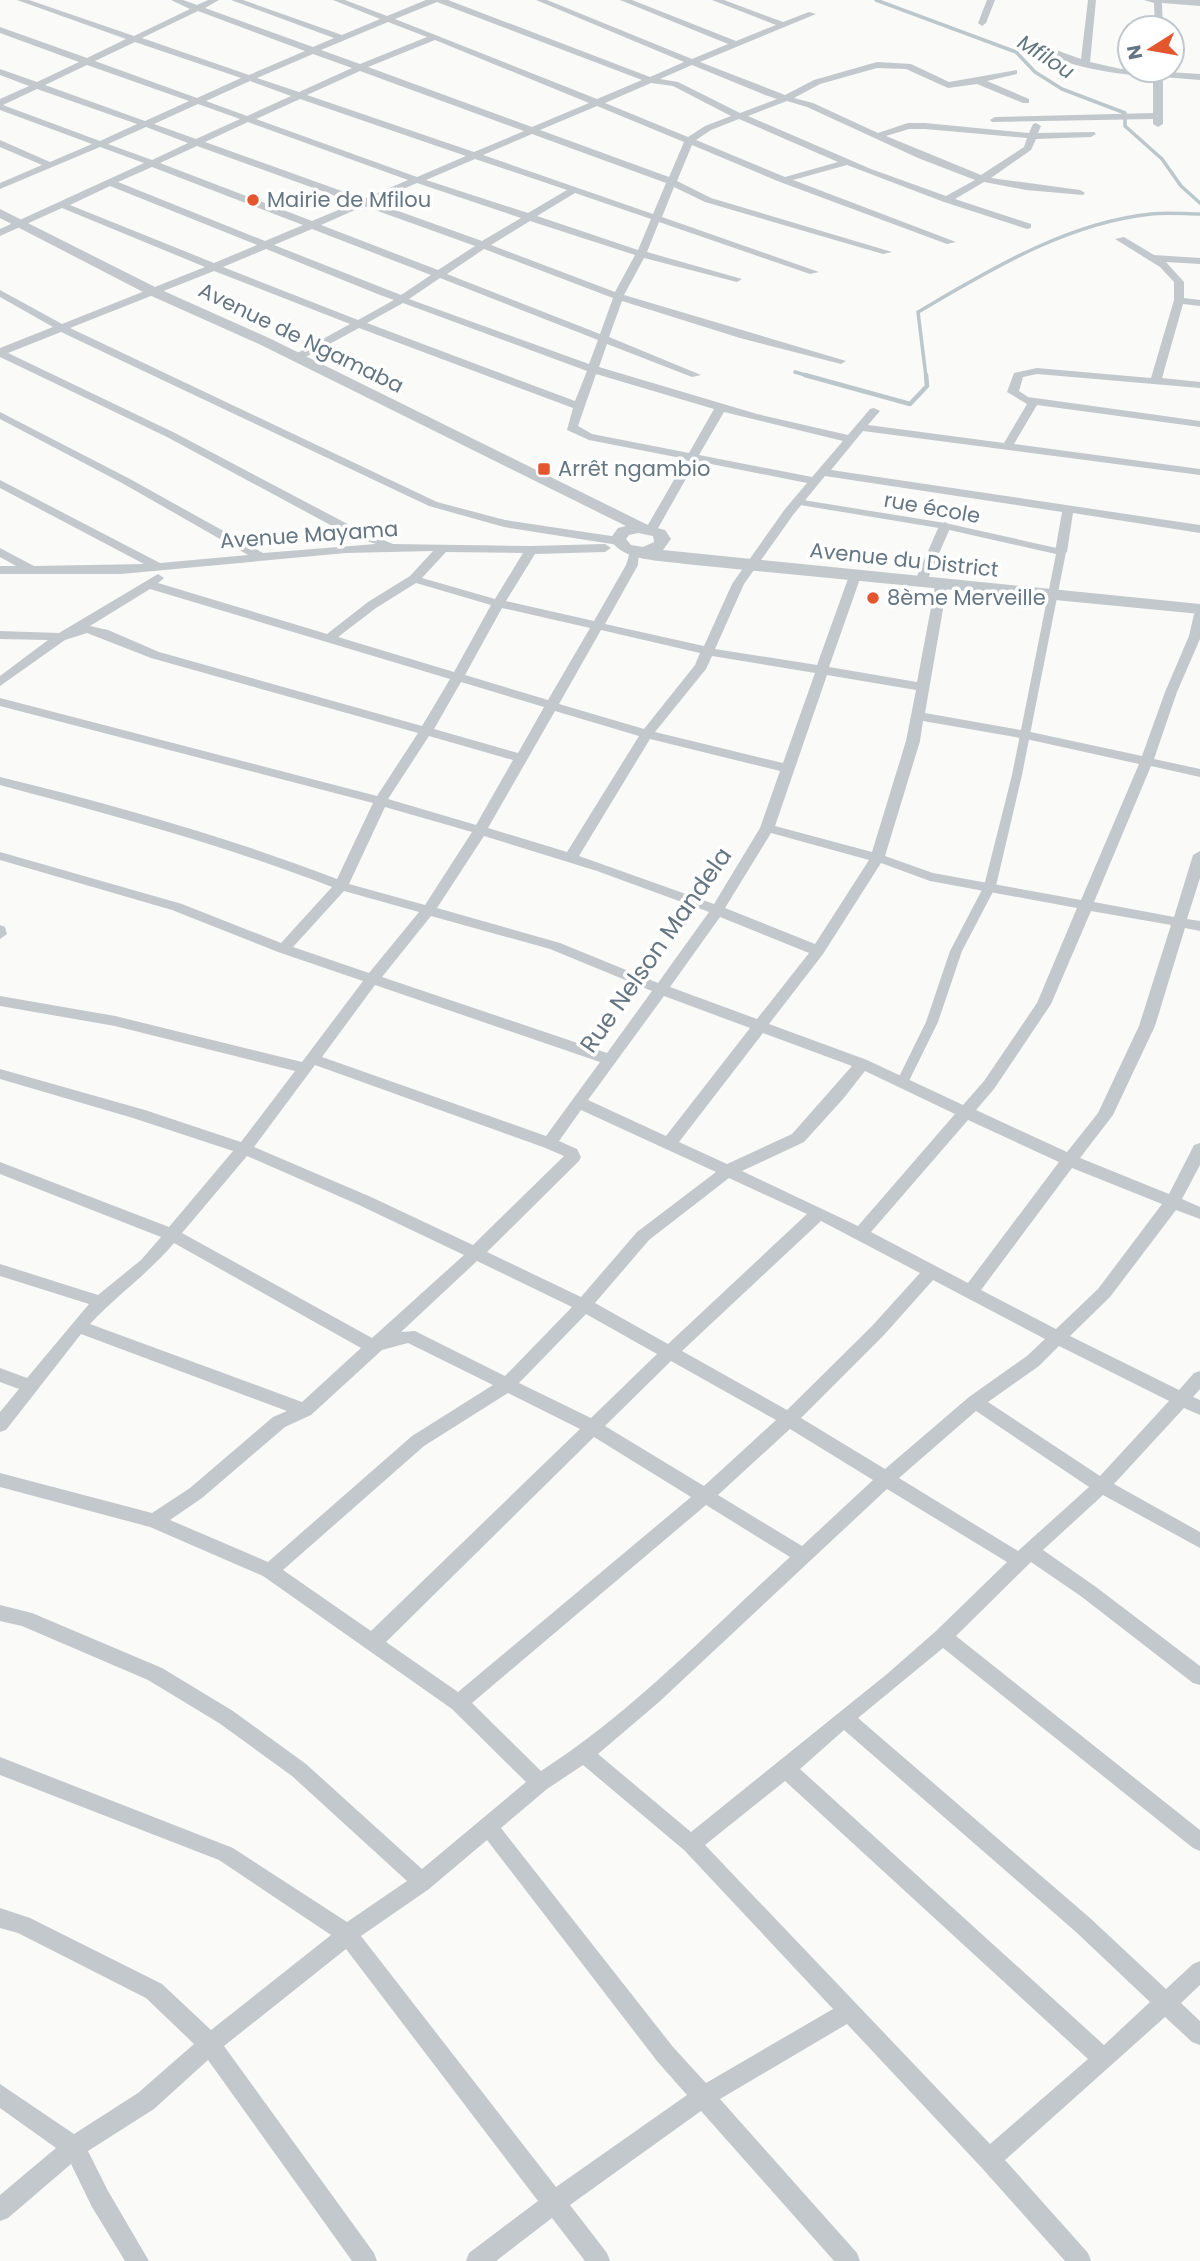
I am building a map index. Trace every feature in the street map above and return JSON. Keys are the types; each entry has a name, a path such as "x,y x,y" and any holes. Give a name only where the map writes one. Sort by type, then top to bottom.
{"street":[{"path":"21,0 814,272"},
{"path":"175,0 670,181 708,200 887,252"},
{"path":"0,105 215,0"},
{"path":"235,0 342,37"},
{"path":"337,0 436,37 783,180 951,242"},
{"path":"0,186 102,145 195,100 433,0"},
{"path":"440,0 650,80 675,84 711,104 848,162 947,200 1027,226"},
{"path":"540,0 768,93 810,105 921,156 982,179 1026,187 1080,192"},
{"path":"624,0 736,44"},
{"path":"716,0 783,25"},
{"path":"734,7 753,0"},
{"path":"982,23 991,0"},
{"path":"1085,64 1092,0"},
{"path":"1148,0 1200,3"},
{"path":"0,353 212,268 650,80 812,14"},
{"path":"0,30 417,180 641,254 737,279"},
{"path":"0,233 361,67 436,37"},
{"path":"1039,47 1085,64 1116,71"},
{"path":"1014,72 978,82 948,85 908,66 884,64 828,78 786,98 708,128 689,141 641,254 619,297 572,426 579,434 694,456 1200,529"},
{"path":"0,72 198,141 619,297 744,336 841,361"},
{"path":"978,82 1026,101"},
{"path":"995,120 1133,117 1158,121 1158,84"},
{"path":"0,105 527,307 603,340 696,375"},
{"path":"947,200 1028,148 1037,120"},
{"path":"877,135 908,126 1032,135 1091,134"},
{"path":"0,143 51,166"},
{"path":"783,180 848,162"},
{"path":"111,183 401,300 593,370 720,409 850,439"},
{"path":"296,358 401,300 483,245 574,190"},
{"path":"62,205 212,268 579,406"},
{"name":"Avenue de Ngamaba","path":"0,213 152,291 652,531"},
{"path":"1120,239 1164,265 1179,282 1179,300 1156,380"},
{"path":"1153,258 1200,261"},
{"path":"0,293 62,328 433,504 504,523 627,546 661,545 652,531"},
{"path":"1179,300 1200,303"},
{"path":"0,353 171,435 353,532 396,547"},
{"path":"1200,385 1037,371 1018,375 1013,392 1018,398 1034,401 1200,424"},
{"path":"1008,445 1034,401"},
{"path":"652,531 720,409"},
{"path":"571,858 647,734 701,666 738,584 797,502 874,411"},
{"path":"0,415 126,481 259,556"},
{"path":"860,427 1200,472"},
{"path":"0,483 165,566 150,586 61,637 0,682"},
{"name":"Avenue de Ngamaba","path":"585,499 612,522 627,546"},
{"name":"rue école","path":"797,502 944,526 1061,552"},
{"path":"902,1083 932,1022 956,951 990,886 1026,735 1068,509"},
{"path":"920,583 944,526"},
{"path":"0,1425 78,1326 101,1302 147,1264 244,1149 373,977 429,909 479,832 632,565 624,531 652,531"},
{"name":"Avenue du District","path":"652,531 730,562"},
{"name":"Avenue Mayama","path":"0,570 96,571 396,547 531,551 627,546"},
{"name":"Avenue du District","path":"627,546 752,566 1200,612"},
{"path":"327,640 414,579 443,548"},
{"path":"284,949 341,886 381,800 427,731 499,602 531,551"},
{"path":"0,552 32,570"},
{"name":"Rue Nelson Mandela","path":"549,1143 717,909 767,828 855,576"},
{"path":"414,579 707,651 924,687"},
{"path":"150,586 647,734 786,768"},
{"path":"670,1142 818,951 877,858 914,741 941,586"},
{"path":"860,1234 989,1085 1044,1004 1147,761 1171,692 1195,636 1200,612"},
{"path":"0,635 61,637 87,629 104,633 155,655 520,758"},
{"path":"0,702 381,800 571,858 717,909 818,951"},
{"path":"918,716 1026,735 1200,772"},
{"path":"0,781 137,818 282,863 341,886 555,946 660,989 862,1063 1069,1160 1174,1200 1200,1213"},
{"path":"767,828 877,858 930,877 1200,926"},
{"path":"971,1292 1105,1115 1147,1026 1200,855"},
{"path":"0,856 177,907 284,949 608,1059"},
{"path":"0,1001 33,1005 309,1063 549,1143 571,1153 573,1157 475,1254 305,1410 279,1422 196,1493 154,1521"},
{"path":"270,1571 418,1441 507,1385 584,1305 643,1236 729,1170 797,1138 838,1095 862,1063"},
{"path":"0,1074 139,1114 244,1149 365,1201 584,1305 1089,1592 1200,1677"},
{"path":"578,1102 670,1142 819,1213 1058,1338 1200,1408"},
{"path":"0,2210 74,2147 146,2101 210,2044 302,1973 347,1934 422,1882 540,1783 584,1754 652,1696 886,1479 975,1402 1033,1361 1104,1293 1174,1200 1200,1149"},
{"path":"0,1168 172,1234 373,1346 409,1336 592,1427 802,1555"},
{"path":"373,1641 668,1354 819,1213"},
{"path":"0,1270 101,1302"},
{"path":"459,1703 789,1420 883,1327 931,1271"},
{"path":"78,1326 305,1410"},
{"path":"0,1375 30,1386"},
{"path":"691,1844 786,1769 943,1637 1025,1556 1102,1486 1200,1378"},
{"path":"975,1402 1102,1486 1200,1541"},
{"path":"0,1480 154,1521 270,1571 459,1703 540,1783"},
{"path":"0,1613 25,1619 155,1674 226,1717 299,1770 422,1882"},
{"path":"943,1637 1080,1749 1200,1842"},
{"path":"844,1718 1083,1925 1200,2035"},
{"path":"584,1754 691,1844 989,2159 1080,2261"},
{"path":"0,1766 226,1854 347,1934 599,2261"},
{"path":"786,1769 1104,2059"},
{"path":"488,1826 664,2054 849,2261"},
{"path":"0,1918 23,1925 154,1991 210,2044 366,2261"},
{"path":"989,2159 1200,1971"},
{"path":"477,2261 703,2097 849,2011"},
{"path":"0,2095 74,2147 100,2199 138,2261"}],"waterway":[{"name":"Mfilou","path":"876,0 1016,52 1035,72 1062,89 1125,113 1125,126 1162,159 1181,186 1200,203"},
{"path":"926,377 918,312 1001,265 1089,227 1151,214 1200,214"},
{"path":"795,372 808,376"},
{"path":"808,376 910,404 927,386 926,375"}],"place":[{"name":"Mairie de Mfilou","path":"253,200"},
{"name":"Arrêt ngambio","path":"544,469"},
{"name":"8ème Merveille","path":"873,598"}]}
